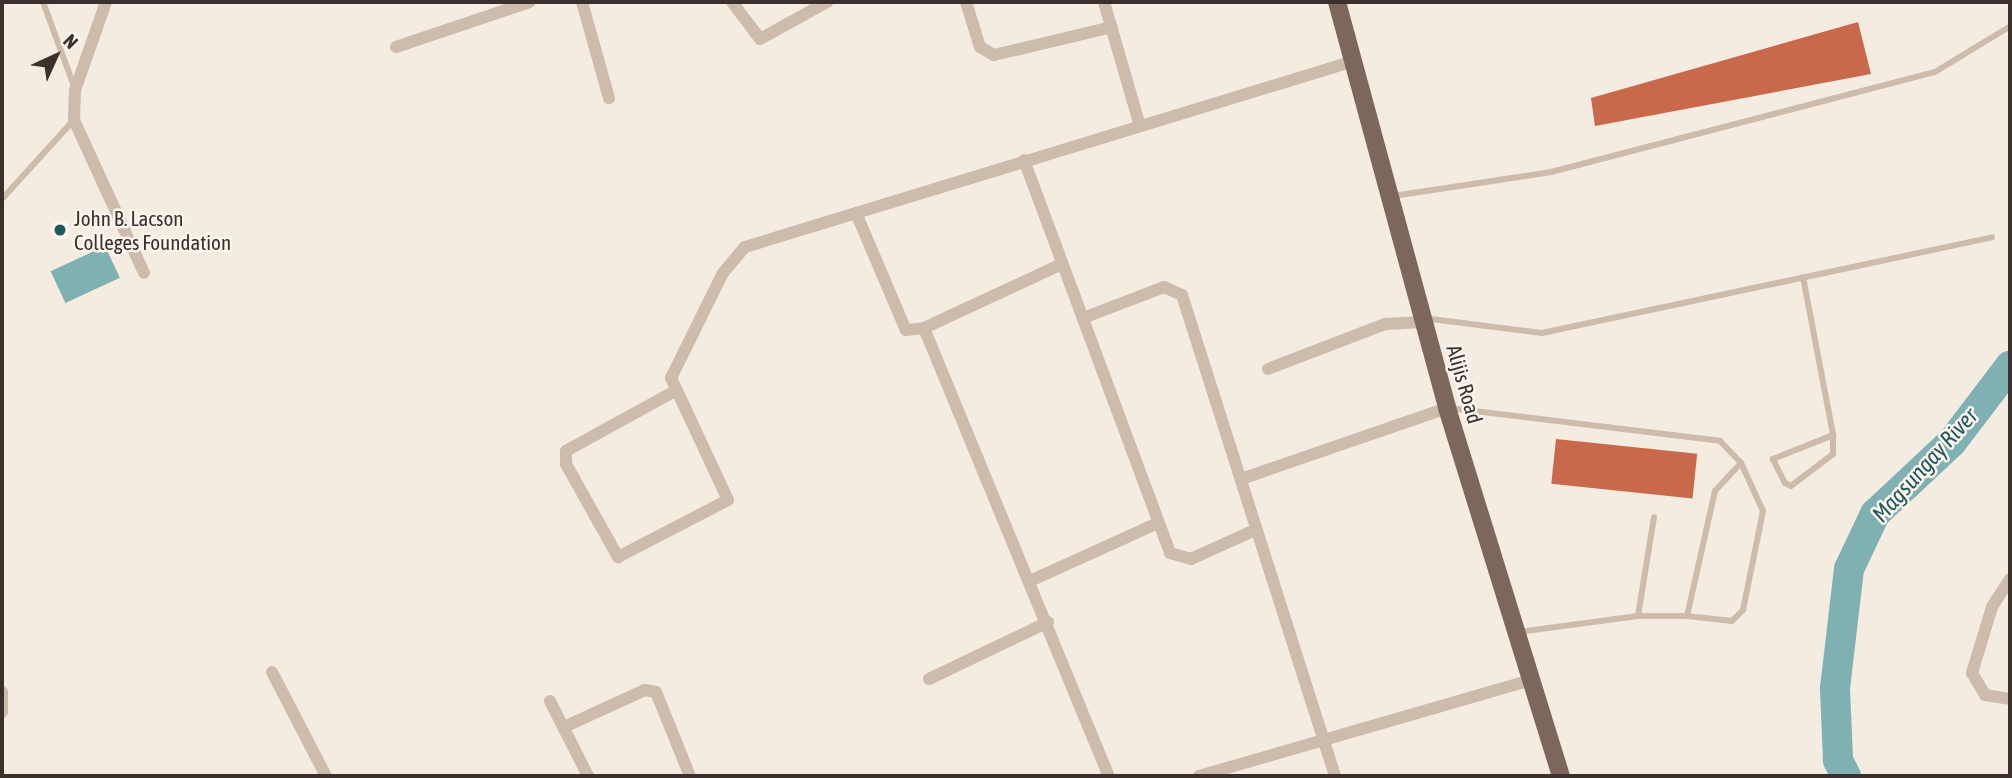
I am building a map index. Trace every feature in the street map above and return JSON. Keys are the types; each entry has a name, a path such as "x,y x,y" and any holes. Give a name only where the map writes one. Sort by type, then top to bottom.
{"main road":[{"name":"Alijis Road","path":"1337,2 1387,198 1447,408 1519,632 1561,776"}],"street":[{"path":"106,2 75,90 74,120 144,273"},
{"path":"396,47 530,2"},
{"path":"582,2 609,98"},
{"path":"732,2 760,38 827,2"},
{"path":"966,2 980,47 994,55 1112,27"},
{"path":"1104,2 1140,125"},
{"path":"675,391 566,452 566,464 618,557 728,500 675,391 676,366 723,274 745,247 1351,62"},
{"path":"1024,160 1158,523 1178,560 1257,529"},
{"path":"856,213 906,330 924,328 1062,264"},
{"path":"1083,318 1164,287 1182,295 1335,776"},
{"path":"1268,369 1385,324 1422,319"},
{"path":"924,328 1048,622 1109,776"},
{"path":"1241,479 1447,408"},
{"path":"1030,581 1158,523"},
{"path":"2010,579 1992,607 1972,673 1985,695 2010,699"},
{"path":"929,679 1048,622"},
{"path":"272,672 326,776"},
{"path":"1199,776 1532,680"},
{"path":"564,727 645,690 656,692 690,776"},
{"path":"2,692 2,712"},
{"path":"550,701 588,776"}],"lane":[{"path":"43,2 75,90"},
{"path":"1387,198 1551,172 1935,72 2009,27"},
{"path":"2,199 74,120"},
{"path":"1422,319 1542,332 1992,237"},
{"path":"1803,277 1833,435 1833,454 1791,486 1785,483 1773,459 1833,435"},
{"path":"1447,408 1720,440 1741,463 1763,511 1743,610 1732,621 1638,616 1519,632"},
{"path":"1687,617 1715,491 1741,463"},
{"path":"1638,616 1654,517"}],"water":[{"path":"105,246 120,278 65,303 51,271"}],"building":[{"path":"1858,22 1871,74 1595,126 1591,98"},
{"path":"1556,439 1697,454 1693,499 1551,484"}],"waterway":[{"name":"Magsungay River","path":"1846,776 1838,760 1835,688 1849,569 1875,514 1952,442 2010,366"}],"place":[{"name":"John B. Lacson Colleges Foundation","path":"60,230"}]}
